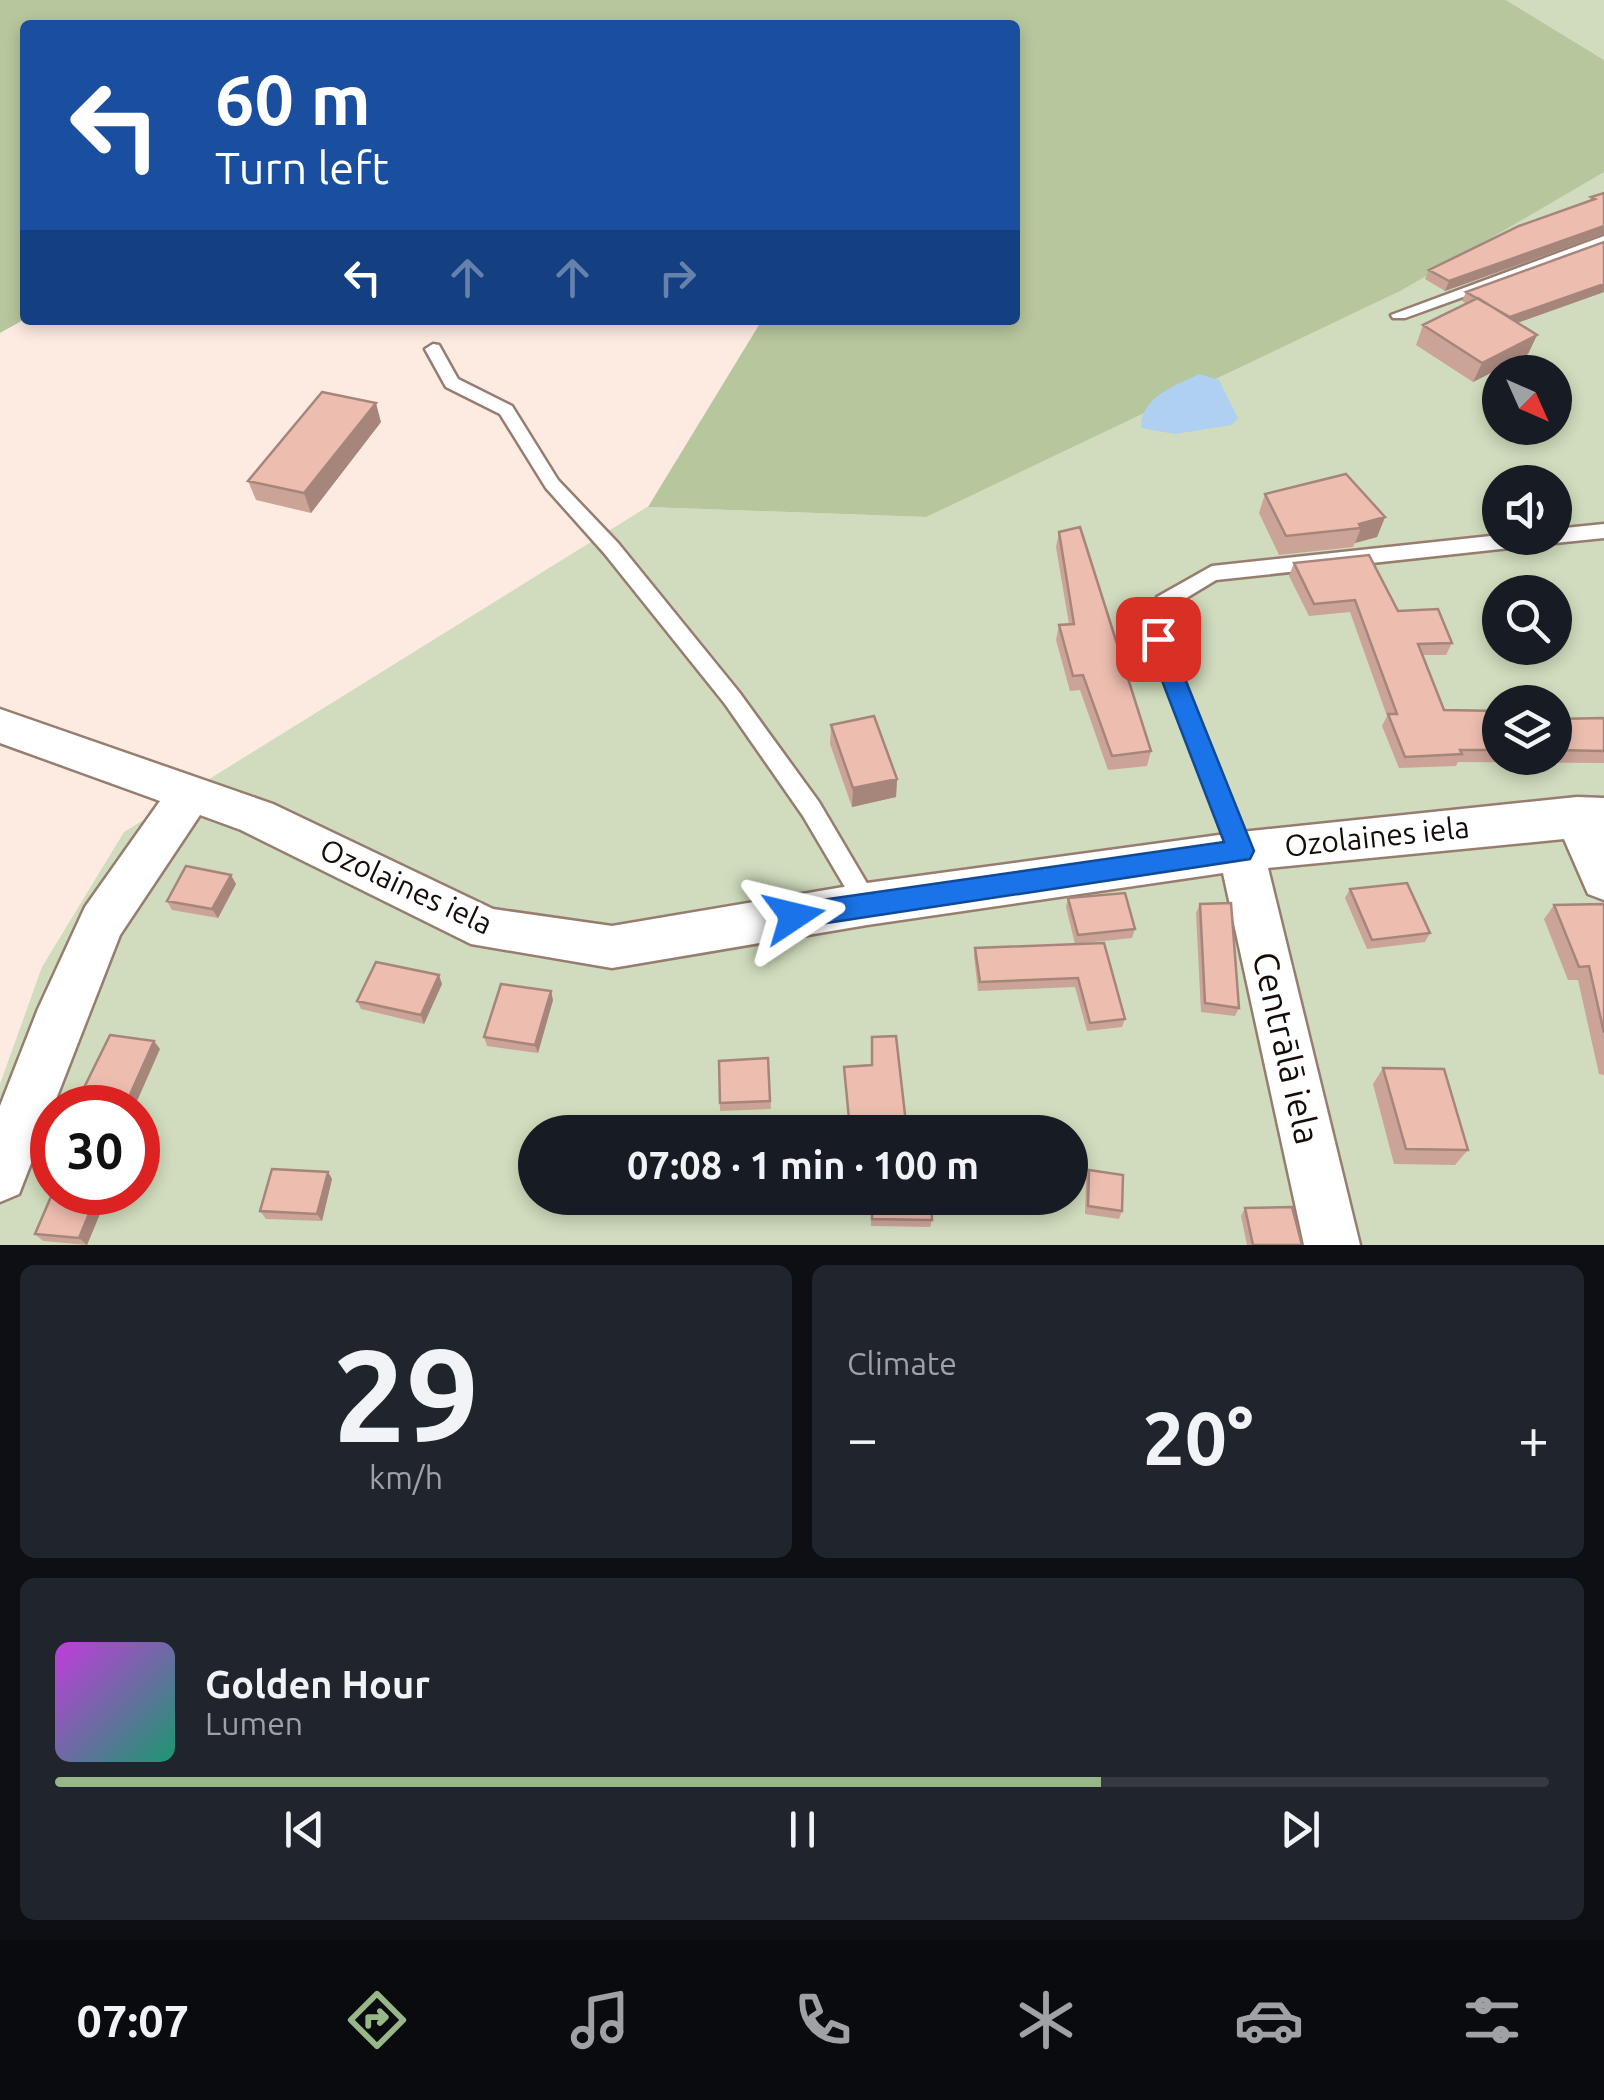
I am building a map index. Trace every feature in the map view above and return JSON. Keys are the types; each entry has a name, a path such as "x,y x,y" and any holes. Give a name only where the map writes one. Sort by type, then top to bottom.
{"street":[{"name":"Ozolaines iela","path":"0,726 257,817 488,929 612,947 866,904 1241,851 1590,817"},
{"path":"0,1175 63,1009 102,922 189,795"},
{"path":"1590,817 1604,880"},
{"name":"Centrālā iela","path":"1241,851 1332,1245"}],"lane":[{"path":"1400,315 1604,241"},
{"path":"433,350 452,383 506,410 552,484 611,548 732,698 811,808 866,904"},
{"path":"1572,534 1604,531"},
{"path":"1241,851 1158,639 1164,602 1212,574 1482,544"}],"green space":[{"path":"0,0 1506,0 1604,60 1604,172 1402,290 926,517 648,507 759,325 1020,325 1020,20 20,20 20,322 0,333"},
{"path":"1506,0 1604,0 1604,60"},
{"path":"1604,125 1604,1245 0,1245 0,1084 42,967 124,832 647,507 926,517"}],"water":[{"path":"1199,374 1219,380 1238,418 1232,425 1175,434 1141,428 1153,400"}],"building":[{"path":"1604,193 1604,226 1449,281 1429,270 1519,226"},
{"path":"1604,242 1604,284 1510,317 1466,292"},
{"path":"1478,298 1537,335 1498,355 1482,355 1482,363 1423,325"},
{"path":"322,392 376,403 304,493 248,481"},
{"path":"1346,474 1385,517 1359,524 1361,528 1286,536 1265,494"},
{"path":"1080,527 1151,751 1112,756 1083,675 1073,676 1059,625 1074,624 1059,532"},
{"path":"1369,555 1398,611 1438,609 1452,643 1418,644 1444,710 1482,711 1482,750 1405,757 1388,714 1397,714 1355,600 1314,604 1294,563"},
{"path":"874,716 897,779 853,788 831,725"},
{"path":"1604,718 1604,751 1572,750 1572,719"},
{"path":"186,866 231,875 212,909 167,901"},
{"path":"1407,883 1430,933 1372,940 1350,889"},
{"path":"1125,893 1135,929 1078,935 1068,898"},
{"path":"1231,903 1239,1008 1205,1003 1200,904"},
{"path":"1604,904 1604,1033 1589,966 1579,967 1554,905"},
{"path":"1104,943 1125,1019 1090,1023 1078,978 980,982 975,948"},
{"path":"376,962 439,975 421,1015 357,1001"},
{"path":"501,984 551,991 535,1045 484,1037"},
{"path":"110,1035 154,1041 134,1085 85,1085"},
{"path":"896,1036 905,1115 849,1115 844,1067 872,1065 872,1037"},
{"path":"768,1058 770,1101 720,1103 719,1061"},
{"path":"1383,1068 1444,1069 1468,1150 1406,1149"},
{"path":"272,1169 328,1172 317,1214 260,1211"},
{"path":"1089,1170 1123,1175 1122,1211 1088,1206"},
{"path":"1292,1207 1302,1245 1253,1245 1245,1208"},
{"path":"43,1215 88,1215 79,1238 35,1234"},
{"path":"872,1215 932,1215 932,1220 872,1219"}],"route":[{"path":"794,916 1241,851 1158,639"}]}
